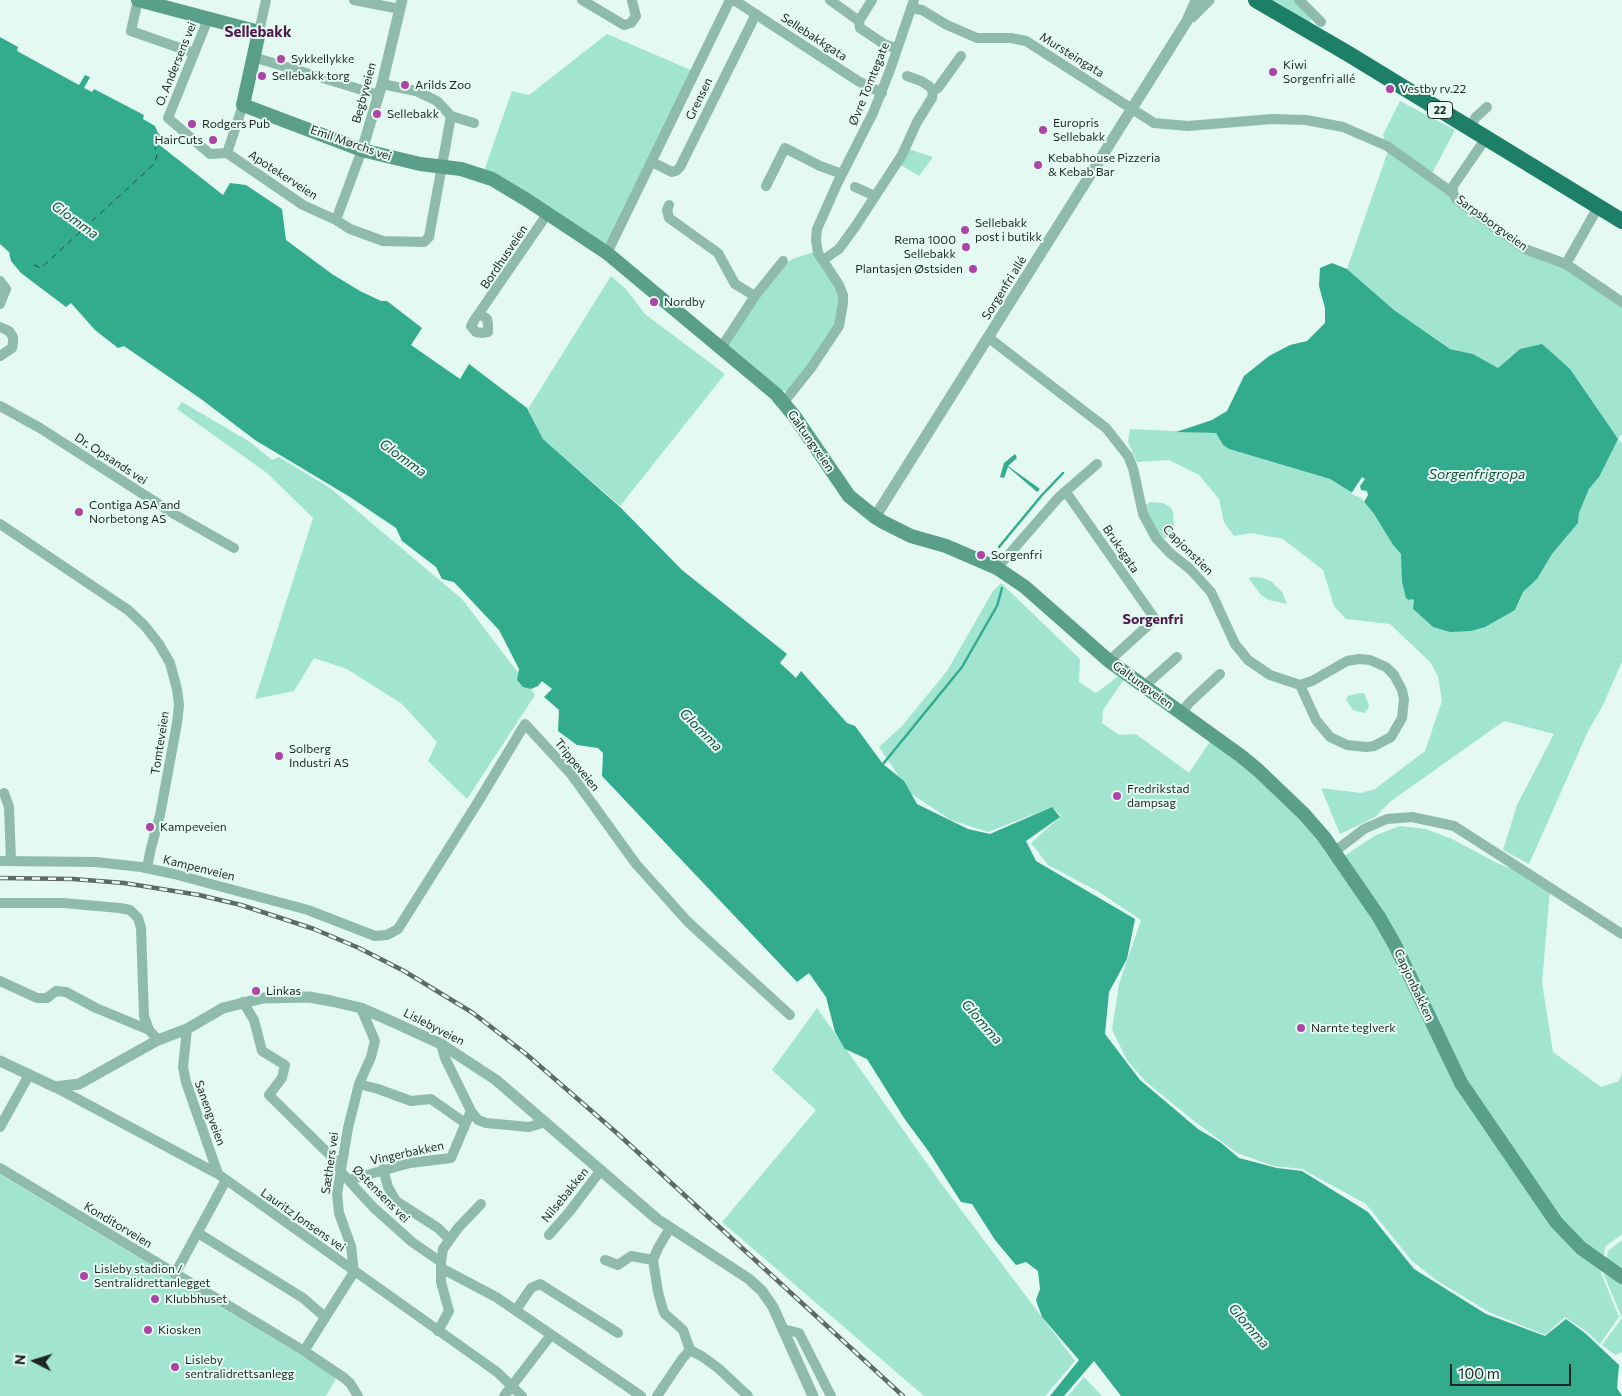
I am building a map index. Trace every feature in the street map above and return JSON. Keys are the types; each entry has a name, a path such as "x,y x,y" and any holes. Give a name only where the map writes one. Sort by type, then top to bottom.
{"highway":[{"name":"22","path":"1256,0 1622,221"}],"main road":[{"path":"138,0 259,32 243,105"},
{"name":"Emil Mørchs vei","path":"243,105 362,150 420,164 442,166"},
{"name":"Galtungveien","path":"442,166 461,168 492,179 548,213 607,253 784,402 850,496 875,517 912,536 946,546 997,568 1025,587 1109,661 1181,712"},
{"name":"Capjonbakken","path":"1181,712 1258,770 1304,814 1334,852 1379,917 1395,945 1461,1083 1490,1127 1568,1237 1622,1277"}],"street":[{"path":"138,0 131,31 194,52"},
{"path":"259,32 266,0"},
{"path":"354,0 401,4"},
{"path":"582,0 624,25 631,23 636,16 632,1"},
{"name":"Sellebakkgata","path":"732,0 858,81 882,93"},
{"name":"Grensen","path":"607,253 732,0"},
{"path":"828,0 860,21"},
{"path":"872,0 860,21 860,28 897,50"},
{"path":"1187,21 1196,0"},
{"path":"1187,21 1209,0"},
{"path":"1299,0 1321,22"},
{"name":"Begbyveien","path":"336,220 362,150 380,89 401,4"},
{"name":"Øvre Tomtegate","path":"784,402 811,368 839,326 844,303 839,285 818,253 817,229 882,93 912,4"},
{"name":"Mursteingata","path":"912,4 947,25 977,38 1011,38 1026,42 1147,119 1162,125 1188,126 1272,119 1306,120 1343,127 1387,146 1453,194"},
{"name":"Grensen","path":"652,162 672,172 680,167 756,14"},
{"name":"O. Andersens vei","path":"168,118 208,19"},
{"name":"Sorgenfri allé","path":"875,517 1187,21"},
{"path":"253,56 380,89 416,91 437,101 451,116 474,123"},
{"path":"933,91 938,88 961,56"},
{"path":"823,260 839,249 875,196 902,155 917,122 932,98 933,91 926,83 908,76"},
{"path":"227,154 243,105"},
{"path":"1469,128 1476,117 1488,107"},
{"path":"442,166 451,116"},
{"name":"Apotekerveien","path":"168,118 210,154 227,154 303,205 336,220 350,229 383,241 424,242 428,237 442,166"},
{"name":"Sarpsborgveien","path":"1486,138 1454,186 1453,194 1456,199 1525,249 1566,264 1622,302"},
{"path":"766,186 785,148 842,174"},
{"path":"855,187 875,196"},
{"path":"669,205 667,210 668,218 718,253 735,284 754,296"},
{"path":"1566,264 1598,207"},
{"name":"Bordhusveien","path":"480,314 548,213"},
{"path":"720,348 754,296 783,261"},
{"path":"0,304 3,285"},
{"path":"0,327 9,331 13,337 12,348 6,354 0,356"},
{"name":"Capjonstien","path":"988,338 1106,428 1128,456 1133,468 1141,507 1147,524 1160,543 1190,569 1211,592 1240,651 1248,660 1270,675 1300,684"},
{"name":"Dr. Opsands vei","path":"0,406 40,428 154,501 234,548"},
{"path":"997,568 1060,497 1097,464"},
{"name":"Bruksgata","path":"1066,492 1155,619 1109,661"},
{"name":"Tomteveien","path":"0,524 128,610 144,625 170,662 179,704 178,723 160,815 147,868"},
{"path":"1145,687 1177,657"},
{"path":"1370,660 1386,667 1394,675 1402,690 1404,699 1402,718 1391,737 1374,746 1356,746 1339,742 1330,737 1316,720 1300,684 1312,681 1347,661 1370,660"},
{"path":"1181,712 1220,674"},
{"name":"Trippeveien","path":"375,936 387,935 398,929 525,724 571,774 636,864 688,922 790,1015"},
{"name":"Kampenveien","path":"4,793 9,807 5,861 96,862 147,868 308,910 375,936"},
{"path":"1334,852 1364,828 1387,819 1426,819 1454,826 1622,934"},
{"path":"0,903 63,903 130,910 138,918 141,928 144,1016 150,1030 158,1040"},
{"path":"0,981 37,998 47,998 56,992 66,992 96,1008 150,1030"},
{"name":"Lislebyveien","path":"55,1088 79,1084 158,1040 187,1029 223,1008 243,1002 263,998 309,997 361,1008 441,1044 496,1080 657,1219 749,1278 768,1299 813,1396"},
{"name":"Østensens vei","path":"243,1002 254,1020 262,1050 286,1065 282,1078 269,1095 337,1162 341,1172 373,1207 441,1265 516,1310 641,1396"},
{"name":"Sæthers vei","path":"354,1272 351,1246 337,1204 348,1128 359,1084 372,1057 375,1040 361,1008"},
{"name":"Sanengveien","path":"187,1029 183,1067 186,1082 222,1177"},
{"path":"441,1044 445,1058 471,1111 478,1120 486,1123 529,1127 545,1122"},
{"path":"0,1060 55,1088"},
{"path":"0,1127 29,1075"},
{"path":"359,1084 411,1101 431,1099 465,1123"},
{"name":"Lauritz Jonsens vei","path":"55,1088 222,1177 497,1372 522,1396"},
{"name":"Vingerbakken","path":"349,1180 410,1163 451,1158 471,1111"},
{"name":"Konditorveien","path":"0,1168 304,1351 343,1376 358,1396"},
{"path":"383,1169 388,1187 396,1201 438,1228 449,1239"},
{"name":"Nilsebakken","path":"549,1235 602,1170"},
{"path":"175,1274 198,1233 222,1177"},
{"path":"438,1331 449,1311 442,1288 441,1265 443,1249 462,1223 482,1204"},
{"path":"670,1228 653,1260 663,1310 683,1330 690,1350 718,1368 748,1396"},
{"path":"198,1233 303,1298 325,1317"},
{"path":"604,1260 620,1265 632,1256 653,1260"},
{"path":"304,1351 354,1272"},
{"path":"516,1310 531,1288 540,1284 618,1333"},
{"path":"783,1329 800,1333 832,1396"},
{"path":"504,1396 551,1335"},
{"path":"657,1396 690,1350"}],"shaded area":[{"path":"1270,0 1294,0 1311,18 1311,21 1308,22"},
{"path":"607,34 693,71 607,248 484,171 512,91 529,95"},
{"path":"1400,101 1455,130 1430,177 1528,251 1565,264 1622,305 1622,434 1618,439 1622,443 1622,662 1603,705 1588,731 1529,864 1503,850 1517,805 1554,734 1504,721 1391,801 1375,817 1340,834 1321,788 1361,793 1375,789 1425,751 1442,701 1438,676 1430,662 1390,624 1346,619 1334,606 1323,570 1283,539 1251,533 1234,536 1224,522 1219,499 1199,475 1169,460 1137,462 1128,442 1130,429 1216,433 1223,445 1229,449 1330,479 1352,492 1361,498 1374,514 1393,545 1401,554 1414,600 1413,609 1433,627 1515,610 1523,592 1537,579 1552,554 1578,523 1579,513 1589,489 1599,477 1520,349 1498,368 1473,354 1450,349 1394,310 1347,269 1388,151 1383,135"},
{"path":"908,149 933,157 919,176 899,164"},
{"path":"814,252 839,291 840,308 835,325 806,370 788,391 778,391 728,349 727,343 759,295 781,268 792,259"},
{"path":"611,276 626,289 645,314 725,374 620,506 543,439 528,409"},
{"path":"182,402 250,442 272,460 279,457 330,488 462,599 535,695 467,799 428,761 437,742 402,704 347,669 314,658 294,691 255,699 313,518 267,473 177,409"},
{"path":"1150,502 1163,503 1171,508 1173,512 1174,526 1170,535 1165,538 1160,536 1151,523 1145,506"},
{"path":"1249,578 1263,578 1272,582 1282,592 1287,604 1269,600 1261,595"},
{"path":"1001,583 1080,659 1079,682 1096,693 1120,675 1125,678 1103,710 1102,723 1119,735 1136,734 1189,773 1211,740 1296,810 1338,860 1376,835 1400,826 1426,829 1452,839 1497,863 1527,875 1550,889 1542,983 1553,1052 1601,1087 1619,1081 1622,1072 1622,1234 1605,1247 1601,1273 1619,1317 1600,1344 1587,1332 1565,1317 1545,1335 1489,1312 1436,1280 1412,1261 1366,1204 1302,1169 1274,1166 1237,1153 1194,1121 1145,1081 1127,1060 1112,1030 1119,984 1141,920 1099,892 1048,865 1031,843 1061,816 1052,807 988,832 951,820 910,793 879,747 902,726 947,671 993,591"},
{"path":"1364,693 1369,705 1364,713 1353,710 1346,700 1348,696"},
{"path":"817,1008 940,1182 1075,1361 1045,1396 924,1396 722,1222 816,1110 772,1070"},
{"name":"Lisleby stadion / Sentralidrettanlegget","path":"0,1174 337,1377 326,1396 0,1396"},
{"path":"1622,1240 1622,1318 1604,1275 1608,1251"},
{"path":"1622,1318 1622,1352 1615,1355 1602,1345"},
{"path":"1084,1377 1102,1396 1068,1396"}],"water":[{"name":"Glomma","path":"0,37 18,47 17,51 79,85 85,75 90,77 84,88 92,92 94,89 144,115 143,119 155,126 161,135 157,143 223,195 230,183 246,185 282,209 286,240 332,274 360,291 381,301 387,301 422,328 411,345 460,379 469,364 527,408 543,439 621,508 682,570 787,654 780,663 796,678 801,671 847,723 855,726 883,764 904,781 917,804 968,829 990,834 1052,807 1060,817 1026,841 1036,861 1135,919 1127,959 1109,992 1105,1034 1140,1080 1198,1129 1220,1142 1239,1158 1277,1168 1302,1171 1368,1212 1414,1269 1486,1314 1545,1336 1566,1319 1585,1333 1619,1365 1617,1388 1622,1396 1121,1396 1094,1361 1064,1396 1050,1396 1079,1360 1042,1317 1036,1300 1040,1289 1038,1271 1026,1262 1016,1265 995,1240 972,1204 961,1202 867,1059 845,1049 835,1032 826,997 809,973 797,982 602,776 603,753 598,748 577,745 558,731 559,710 544,697 552,689 542,681 538,686 531,689 523,687 517,680 519,669 499,630 454,582 442,579 436,567 402,541 396,528 350,497 255,440 201,399 124,346 118,348 95,330 71,303 66,307 21,273 11,261 9,252 0,244"},
{"name":"Sorgenfrigropa","path":"1332,263 1347,269 1394,310 1450,349 1473,354 1498,368 1520,349 1542,344 1570,369 1618,439 1599,477 1589,489 1579,513 1578,523 1552,554 1537,579 1523,592 1515,610 1485,627 1471,631 1450,632 1433,627 1413,609 1414,600 1406,598 1402,582 1401,554 1361,498 1330,479 1229,449 1223,445 1216,433 1176,432 1212,420 1227,411 1244,376 1269,356 1290,345 1307,341 1325,323 1325,308 1319,286 1320,268"},
{"path":"1015,454 1017,458 1008,466 1040,489 1037,492 1008,467 1004,478 1000,477 1004,463"}],"pier":[{"path":"1362,477 1365,479 1360,486 1361,490 1367,491 1368,495 1364,502 1361,498 1351,494"}],"waterway":[{"path":"999,547 1063,473"},
{"path":"883,764 962,667 997,606 1002,588"}],"ferry route":[{"path":"34,265 41,268 153,165 157,156 155,147"}],"railway":[{"path":"0,878 73,879 124,883 199,895 241,905 314,929 359,948 404,971 473,1013 526,1054 618,1134 903,1396"}],"place":[{"name":"Sykkellykke","path":"281,59"},
{"name":"Kiwi Sorgenfri allé","path":"1273,72"},
{"name":"Sellebakk torg","path":"262,76"},
{"name":"Arilds Zoo","path":"405,85"},
{"name":"Vestby rv.22","path":"1390,89"},
{"name":"Sellebakk","path":"377,114"},
{"name":"Rodgers Pub","path":"192,124"},
{"name":"Europris Sellebakk","path":"1043,130"},
{"name":"HairCuts","path":"213,140"},
{"name":"Kebabhouse Pizzeria & Kebab Bar","path":"1038,165"},
{"name":"Sellebakk post i butikk","path":"965,230"},
{"name":"Rema 1000 Sellebakk","path":"966,247"},
{"name":"Plantasjen Østsiden","path":"973,269"},
{"name":"Nordby","path":"654,302"},
{"name":"Contiga ASA and Norbetong AS","path":"79,512"},
{"name":"Sorgenfri","path":"981,555"},
{"name":"Solberg Industri AS","path":"279,756"},
{"name":"Fredrikstad dampsag","path":"1117,796"},
{"name":"Kampeveien","path":"150,827"},
{"name":"Linkas","path":"256,991"},
{"name":"Narnte teglverk","path":"1301,1028"},
{"name":"Lisleby stadion / Sentralidrettanlegget","path":"84,1276"},
{"name":"Klubbhuset","path":"155,1299"},
{"name":"Kiosken","path":"148,1330"},
{"name":"Lisleby sentralidrettsanlegg","path":"175,1367"}],"district":[{"name":"Sellebakk","path":"258,32"},
{"name":"Sorgenfri","path":"1153,619"}]}
